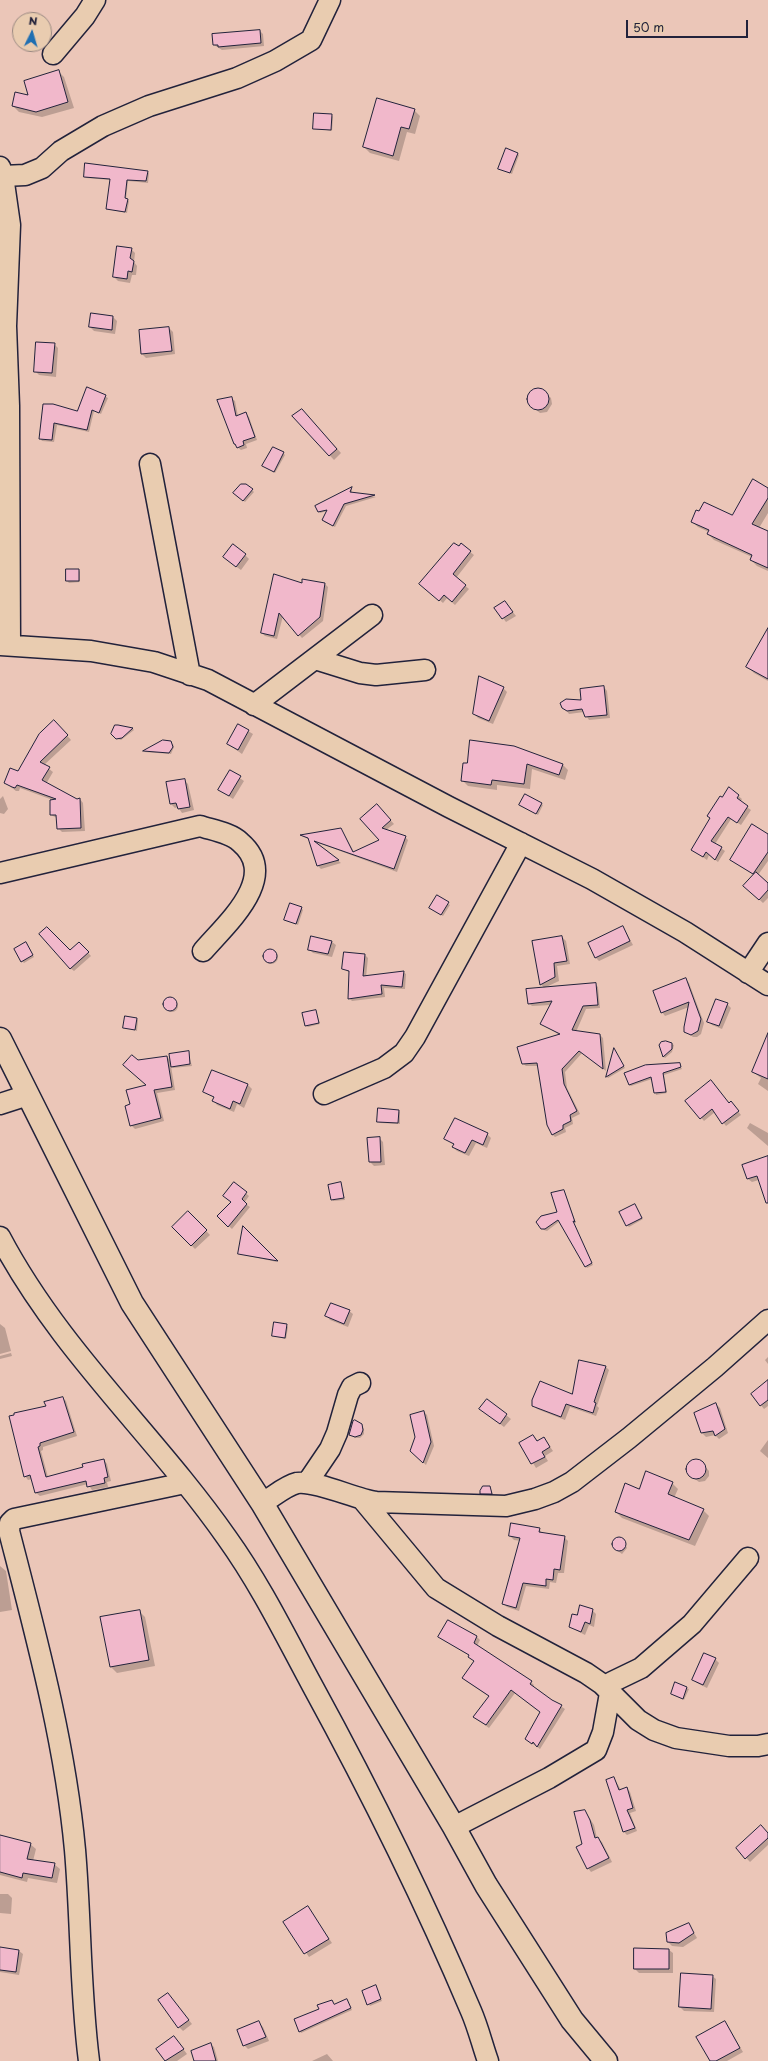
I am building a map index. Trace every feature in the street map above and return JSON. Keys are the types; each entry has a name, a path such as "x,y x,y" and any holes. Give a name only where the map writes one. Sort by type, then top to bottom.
{"main road":[{"path":"0,1039 132,1302 262,1503 454,1827 486,1885 572,2020 606,2061"}],"street":[{"path":"53,54 85,16 95,0"},
{"path":"330,0 311,40 275,61 237,78 150,106 103,126 61,151 42,168 26,175 2,172 10,239 6,319 10,406 5,644 92,651 154,662 208,680 598,882 686,932 768,985"},
{"path":"150,464 190,674"},
{"path":"254,705 372,616"},
{"path":"314,659 360,673 376,674 425,670"},
{"path":"0,874 200,826 215,830 240,841 253,856 255,880 246,901 203,951"},
{"path":"324,1094 384,1068 404,1053 415,1037 521,843"},
{"path":"748,973 768,943"},
{"path":"0,1104 28,1095"},
{"path":"0,1237 13,1263 35,1297 90,1370 185,1482 228,1539 253,1577 365,1784 472,2012 488,2061"},
{"path":"262,1503 290,1486 307,1483 376,1502 506,1506 535,1499 554,1492 572,1482 630,1438 715,1367 768,1320"},
{"path":"307,1483 332,1444 352,1387 360,1383"},
{"path":"89,2061 75,1849 62,1756 40,1654 9,1531 10,1523 14,1519 185,1482"},
{"path":"362,1499 436,1588 498,1626 586,1673 610,1692 638,1720 654,1730 676,1738 728,1746 758,1746 768,1744"},
{"path":"454,1827 549,1778 596,1750 601,1742 612,1682 641,1668 692,1624 748,1558"}],"building":[{"path":"260,30 261,43 218,47 218,45 213,45 212,34"},
{"path":"59,70 68,102 36,112 12,106 15,92 28,95 24,81"},
{"path":"377,98 415,109 409,129 401,127 393,156 363,147"},
{"path":"314,113 332,114 331,130 313,129"},
{"path":"506,148 518,153 510,173 498,169"},
{"path":"85,163 148,171 146,181 127,180 125,198 128,199 125,212 106,209 110,179 84,177"},
{"path":"117,246 132,248 130,258 134,261 132,272 128,271 127,279 113,277"},
{"path":"91,313 113,316 112,330 89,327"},
{"path":"169,327 172,351 141,354 139,330"},
{"path":"36,342 55,343 52,373 34,372"},
{"path":"87,387 106,395 99,413 92,410 87,430 54,423 52,440 39,439 43,404 53,404 77,411"},
{"path":"538,388 546,391 549,399 546,407 538,410 530,407 527,399 530,391"},
{"path":"232,397 236,416 246,412 255,437 243,441 244,445 237,448 234,444 217,400"},
{"path":"302,409 337,449 329,456 292,416"},
{"path":"273,447 284,452 274,472 262,466"},
{"path":"753,479 768,488 768,498 752,524 768,531 768,568 750,560 752,555 707,534 709,530 691,522 696,510 699,511 704,502 732,515"},
{"path":"241,484 246,484 253,489 243,501 233,493"},
{"path":"352,487 350,492 375,495 344,504 333,526 322,520 327,510 318,512 315,506"},
{"path":"454,543 459,546 461,543 471,551 453,574 466,585 452,602 444,595 439,601 419,584"},
{"path":"233,544 246,554 236,567 223,557"},
{"path":"66,569 79,569 79,581 66,581"},
{"path":"274,574 302,583 302,579 325,583 320,617 298,636 279,613 274,636 261,633"},
{"path":"505,601 513,612 502,619 494,608"},
{"path":"768,628 768,679 746,667"},
{"path":"479,676 504,687 489,721 473,714"},
{"path":"604,686 607,715 585,717 582,709 567,711 562,708 560,703 566,699 581,700 580,689"},
{"path":"54,720 68,735 40,762 50,767 42,780 77,799 80,798 81,828 57,829 56,815 50,815 50,800 56,799 17,785 15,788 4,783 10,768 18,771 39,734"},
{"path":"238,724 249,730 238,750 227,744"},
{"path":"115,725 133,728 122,738 116,739 111,734"},
{"path":"163,740 171,741 173,747 169,753 143,751"},
{"path":"470,740 514,746 563,764 559,775 527,764 524,784 492,780 491,785 461,781 463,763 467,763"},
{"path":"230,770 241,776 229,796 218,790"},
{"path":"185,779 190,807 178,809 176,803 170,804 166,782"},
{"path":"729,787 739,795 737,798 748,806 737,823 728,817 711,841 722,847 715,860 706,852 703,857 691,850 710,818 707,816 720,796 722,797"},
{"path":"525,794 542,803 536,814 519,805"},
{"path":"377,804 391,820 382,828 406,836 394,869 314,841 339,860 317,866 308,838 300,835 341,828 353,852 379,840 360,819"},
{"path":"752,824 768,834 768,852 753,874 730,860"},
{"path":"756,872 768,883 768,890 759,900 743,886"},
{"path":"437,895 449,902 441,915 429,908"},
{"path":"290,903 302,907 296,924 284,920"},
{"path":"623,926 630,941 595,958 588,943"},
{"path":"47,927 70,950 79,942 89,952 70,969 39,934"},
{"path":"311,936 332,941 328,954 308,950"},
{"path":"562,936 567,961 554,963 555,977 540,985 532,941"},
{"path":"26,942 33,955 21,962 14,949"},
{"path":"267,949 273,949 277,953 277,959 273,963 267,963 263,959 263,953"},
{"path":"344,952 365,954 363,976 404,971 402,987 381,985 382,994 348,999 349,971 342,969"},
{"path":"686,978 701,1019 698,1031 691,1035 684,1032 689,1002 661,1013 653,991"},
{"path":"596,983 598,1005 583,1006 572,1030 600,1034 603,1069 579,1051 562,1069 564,1084 577,1111 570,1115 571,1121 563,1125 563,1129 552,1135 547,1125 537,1063 522,1064 517,1047 560,1034 540,1024 552,1001 528,1004 526,989"},
{"path":"170,997 175,999 177,1004 175,1009 170,1011 165,1009 163,1004 165,999"},
{"path":"716,999 728,1003 719,1026 707,1022"},
{"path":"316,1010 319,1023 305,1026 302,1013"},
{"path":"125,1016 137,1018 135,1030 123,1028"},
{"path":"768,1033 768,1079 752,1072"},
{"path":"666,1041 672,1043 672,1049 663,1057 659,1045 661,1042"},
{"path":"614,1048 624,1066 606,1077"},
{"path":"189,1051 190,1064 171,1067 169,1054"},
{"path":"132,1055 138,1060 167,1056 172,1087 154,1090 161,1118 130,1126 125,1106 130,1104 126,1090 146,1085 123,1065"},
{"path":"680,1063 681,1067 663,1073 666,1092 654,1093 651,1077 629,1085 624,1073 645,1065"},
{"path":"212,1070 248,1084 240,1104 233,1101 230,1109 212,1101 214,1097 203,1092"},
{"path":"711,1080 729,1103 731,1101 739,1111 722,1124 712,1109 700,1119 685,1101"},
{"path":"378,1108 399,1110 398,1123 377,1122"},
{"path":"455,1118 488,1133 483,1145 472,1140 465,1153 452,1147 454,1144 444,1139"},
{"path":"380,1137 381,1162 369,1162 367,1138"},
{"path":"768,1156 768,1203 766,1203 757,1176 747,1179 742,1165"},
{"path":"234,1182 247,1192 242,1199 247,1204 228,1227 217,1216 231,1202 223,1196"},
{"path":"341,1182 344,1198 331,1200 328,1185"},
{"path":"564,1190 575,1222 573,1221 592,1263 585,1267 558,1220 545,1229 541,1229 536,1222 541,1216 557,1212 551,1193"},
{"path":"635,1204 642,1218 626,1226 619,1212"},
{"path":"188,1211 207,1230 191,1246 172,1227"},
{"path":"243,1226 278,1261 238,1254"},
{"path":"331,1303 350,1310 344,1324 325,1316"},
{"path":"274,1322 287,1324 285,1338 272,1336"},
{"path":"579,1360 606,1366 594,1402 596,1403 593,1413 566,1404 561,1417 532,1406 532,1400 540,1381 572,1394"},
{"path":"768,1380 768,1400 760,1406 751,1394"},
{"path":"63,1397 74,1432 40,1443 40,1446 38,1447 46,1477 83,1467 82,1464 104,1459 108,1477 104,1478 105,1483 87,1487 86,1481 35,1493 30,1475 24,1477 9,1416 14,1415 14,1413 46,1406 44,1402"},
{"path":"487,1399 507,1414 500,1424 479,1409"},
{"path":"716,1403 725,1429 715,1436 713,1431 701,1433 694,1413"},
{"path":"424,1411 431,1442 423,1463 410,1451 415,1437 410,1415"},
{"path":"355,1420 362,1424 363,1430 361,1435 355,1437 349,1435 353,1421"},
{"path":"533,1435 537,1441 544,1437 550,1447 542,1452 545,1457 531,1464 519,1443"},
{"path":"696,1459 703,1462 706,1469 703,1476 696,1479 689,1476 686,1469 689,1462"},
{"path":"646,1471 673,1482 668,1494 704,1509 689,1540 615,1512 625,1483 639,1489"},
{"path":"483,1486 490,1486 492,1494 480,1494"},
{"path":"511,1523 540,1528 539,1532 565,1536 560,1570 554,1569 553,1580 546,1579 546,1586 523,1583 516,1608 502,1604 520,1538 509,1536"},
{"path":"616,1537 622,1537 626,1541 626,1547 622,1551 616,1551 612,1547 612,1541"},
{"path":"580,1605 593,1609 590,1624 585,1622 581,1632 569,1627 572,1614 577,1615"},
{"path":"140,1610 149,1660 110,1667 100,1617"},
{"path":"448,1620 477,1636 474,1643 532,1681 530,1684 552,1700 562,1705 537,1747 533,1742 532,1744 525,1739 540,1712 511,1690 486,1725 473,1717 489,1696 462,1678 474,1661 468,1657 469,1655 438,1637"},
{"path":"704,1653 716,1658 703,1685 692,1680"},
{"path":"675,1682 687,1687 683,1699 671,1694"},
{"path":"614,1777 619,1790 627,1787 633,1808 627,1810 635,1828 623,1832 606,1780"},
{"path":"585,1810 590,1820 595,1838 598,1837 609,1858 587,1869 576,1847 582,1844 574,1812"},
{"path":"761,1825 768,1833 768,1838 745,1859 736,1848"},
{"path":"0,1835 31,1843 27,1859 55,1863 52,1878 23,1873 22,1878 0,1872"},
{"path":"308,1906 329,1939 304,1954 283,1922"},
{"path":"689,1923 694,1933 679,1943 667,1942 666,1933"},
{"path":"0,1947 19,1950 16,1972 0,1970"},
{"path":"634,1948 669,1949 669,1969 634,1969"},
{"path":"681,1973 713,1975 711,2009 679,2007"},
{"path":"376,1985 381,1999 367,2005 362,1991"},
{"path":"168,1993 189,2020 178,2028 158,2000"},
{"path":"347,1999 351,2008 299,2032 294,2019 319,2009 317,2005 332,2000 334,2004"},
{"path":"259,2021 266,2037 243,2046 237,2030"},
{"path":"725,2021 740,2048 716,2061 710,2061 696,2037"},
{"path":"174,2036 184,2049 165,2061 156,2049"},
{"path":"211,2043 216,2061 194,2061 191,2051"}]}
